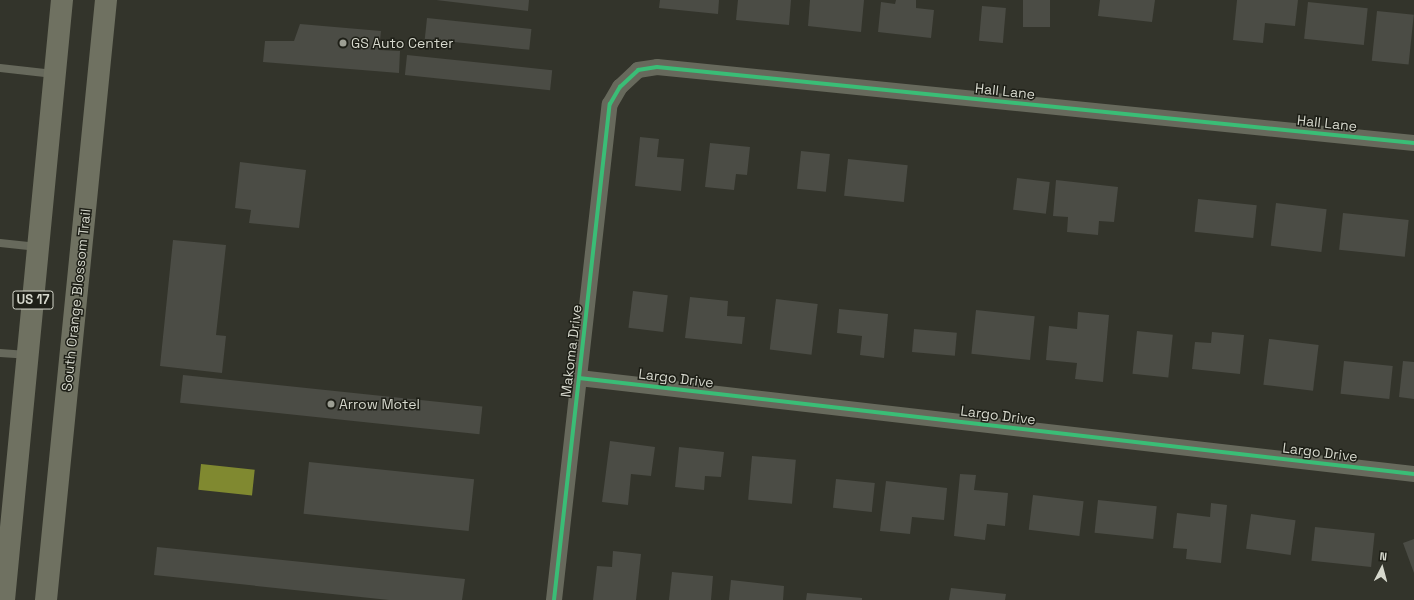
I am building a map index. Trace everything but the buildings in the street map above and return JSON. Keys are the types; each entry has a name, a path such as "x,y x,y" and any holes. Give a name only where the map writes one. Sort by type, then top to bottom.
{"main road":[{"name":"US 17","path":"4,600 5,533 28,355 62,0"},
{"name":"South Orange Blossom Trail","path":"46,600 106,0"}],"street":[{"name":"Hall Lane","path":"610,104 620,87 638,70 657,67 1414,143"},
{"name":"Makoma Drive","path":"554,600 610,104"},
{"name":"Largo Drive","path":"579,378 1414,474"}],"lane":[{"path":"0,68 55,74"},
{"path":"0,243 39,247"},
{"path":"0,353 28,355"}],"shaded area":[{"path":"201,464 255,470 252,496 198,490"}],"cycle path":[{"path":"554,600 610,104 620,87 638,70 657,67 1414,143"},
{"path":"579,378 1414,474"}],"place":[{"name":"GS Auto Center","path":"343,43"},
{"name":"Arrow Motel","path":"331,404"}]}
